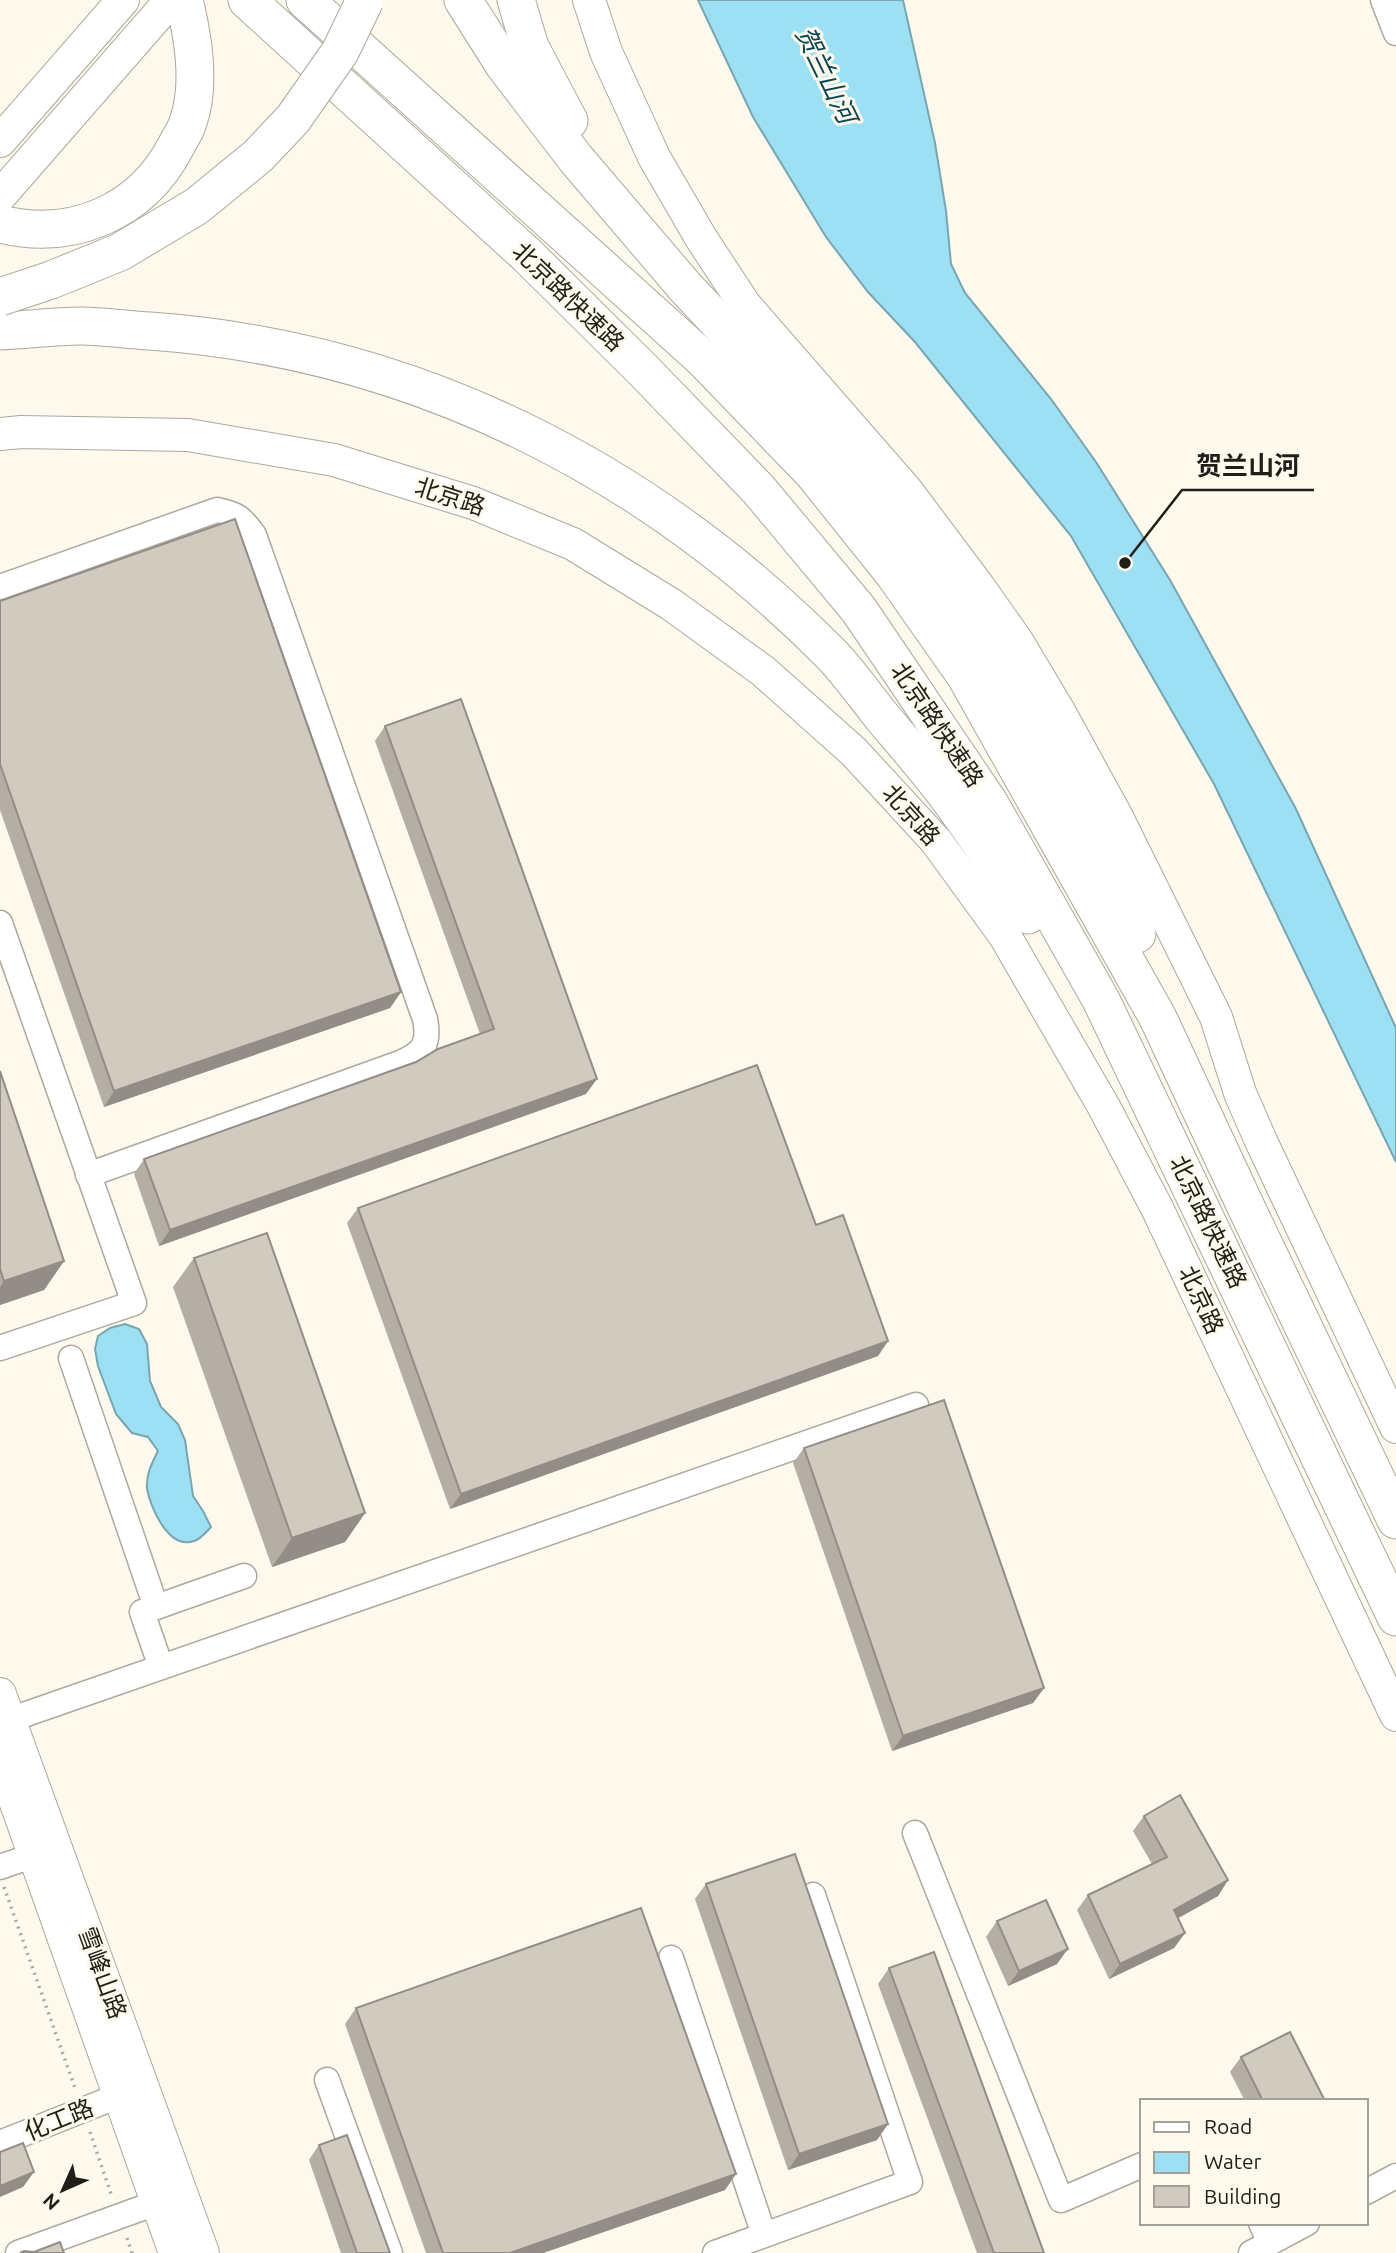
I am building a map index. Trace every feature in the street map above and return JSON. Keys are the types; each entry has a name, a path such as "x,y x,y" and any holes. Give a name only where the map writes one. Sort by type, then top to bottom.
{"highway":[{"path":"0,224 23,230 66,228 106,216 139,195 167,164 189,121 196,73 184,0"},
{"name":"北京路快速路","path":"247,0 528,256 643,370 759,489 859,610 990,804 1101,1000 1396,1617"},
{"name":"北京路快速路","path":"305,0 702,358 813,473 894,574 965,675 1158,1018 1396,1520"},
{"path":"0,297 120,252 197,206 258,156 293,119 340,52 365,0"},
{"path":"463,0 505,65 576,159 686,288 804,414 883,507 979,638 1057,769 1181,1025 1246,1207"},
{"path":"516,0 530,47 579,141 686,288"},
{"path":"0,331 82,326 204,335 303,352 393,377 494,416 579,459 648,502 701,541 770,598 833,657 948,797 1044,939 1165,1133"}],"main road":[{"path":"0,141 123,0"},
{"path":"0,195 171,0"},
{"path":"589,0 606,52 654,157 701,238 746,305 915,502 1017,641 1060,713 1118,819 1216,1017 1240,1093 1261,1141 1396,1427"},
{"name":"北京路","path":"0,434 21,432 188,435 334,460 472,503 573,544 672,605 763,671 854,752 936,841 1005,936 1104,1107 1158,1210 1396,1715"},
{"name":"雪峰山路","path":"2,1701 118,2096 175,2253"},
{"name":"雪峰山路","path":"0,1758 45,1851 203,2253"}],"street":[{"path":"1383,0 1396,33"},
{"path":"0,587 217,510 243,519 254,535 425,1019 428,1034 418,1055 400,1063 88,1175"},
{"path":"0,923 134,1303 0,1348"},
{"path":"71,1358 156,1607"},
{"path":"2,1701 162,1667 916,1405"},
{"path":"162,1667 142,1612 244,1576"},
{"path":"915,1833 1061,2200 1140,2166"},
{"path":"0,1867 45,1851"},
{"path":"715,2253 909,2182 813,1895"},
{"path":"671,1958 764,2235"},
{"path":"327,2080 390,2253"},
{"name":"化工路","path":"0,2143 118,2096"},
{"path":"1368,2191 1396,2176"},
{"path":"18,2253 156,2203"},
{"path":"1261,2240 1302,2225"}],"path":[{"path":"0,1875 132,2253"}],"water":[{"path":"698,0 903,0 935,143 951,264 965,293 1051,399 1096,462 1170,580 1296,809 1396,1028 1396,1162 1214,784 1071,536 915,342 868,292 826,237 753,117"},
{"path":"125,1324 139,1329 147,1344 150,1381 161,1407 178,1424 185,1440 193,1496 211,1527 194,1541 177,1539 162,1525 157,1516 147,1483 158,1451 148,1437 132,1433 116,1414 98,1366 95,1349 98,1336 110,1328"}],"building":[{"path":"235,519 401,992 114,1091 0,764 0,601"},
{"path":"461,699 597,1079 170,1230 144,1159 416,1062 438,1049 494,1029 385,726"},
{"path":"757,1065 816,1225 843,1215 888,1341 461,1494 358,1208"},
{"path":"0,1071 64,1261 4,1281 0,1269"},
{"path":"267,1233 365,1513 292,1538 194,1258"},
{"path":"944,1400 1044,1688 903,1736 804,1448"},
{"path":"1180,1795 1228,1880 1174,1910 1185,1933 1120,1964 1088,1895 1167,1857 1144,1816"},
{"path":"795,1854 888,2124 799,2154 706,1884"},
{"path":"1046,1900 1068,1949 1019,1971 997,1921"},
{"path":"641,1908 736,2174 510,2253 443,2253 356,2008"},
{"path":"934,1952 1044,2253 994,2253 889,1968"},
{"path":"1290,2032 1324,2099 1262,2099 1241,2057"},
{"path":"347,2135 390,2253 357,2253 319,2145"},
{"path":"23,2143 34,2172 0,2186 0,2152"},
{"path":"60,2242 64,2253 20,2253 34,2252"}],"place":[{"name":"贺兰山河","path":"1125,563"}]}
